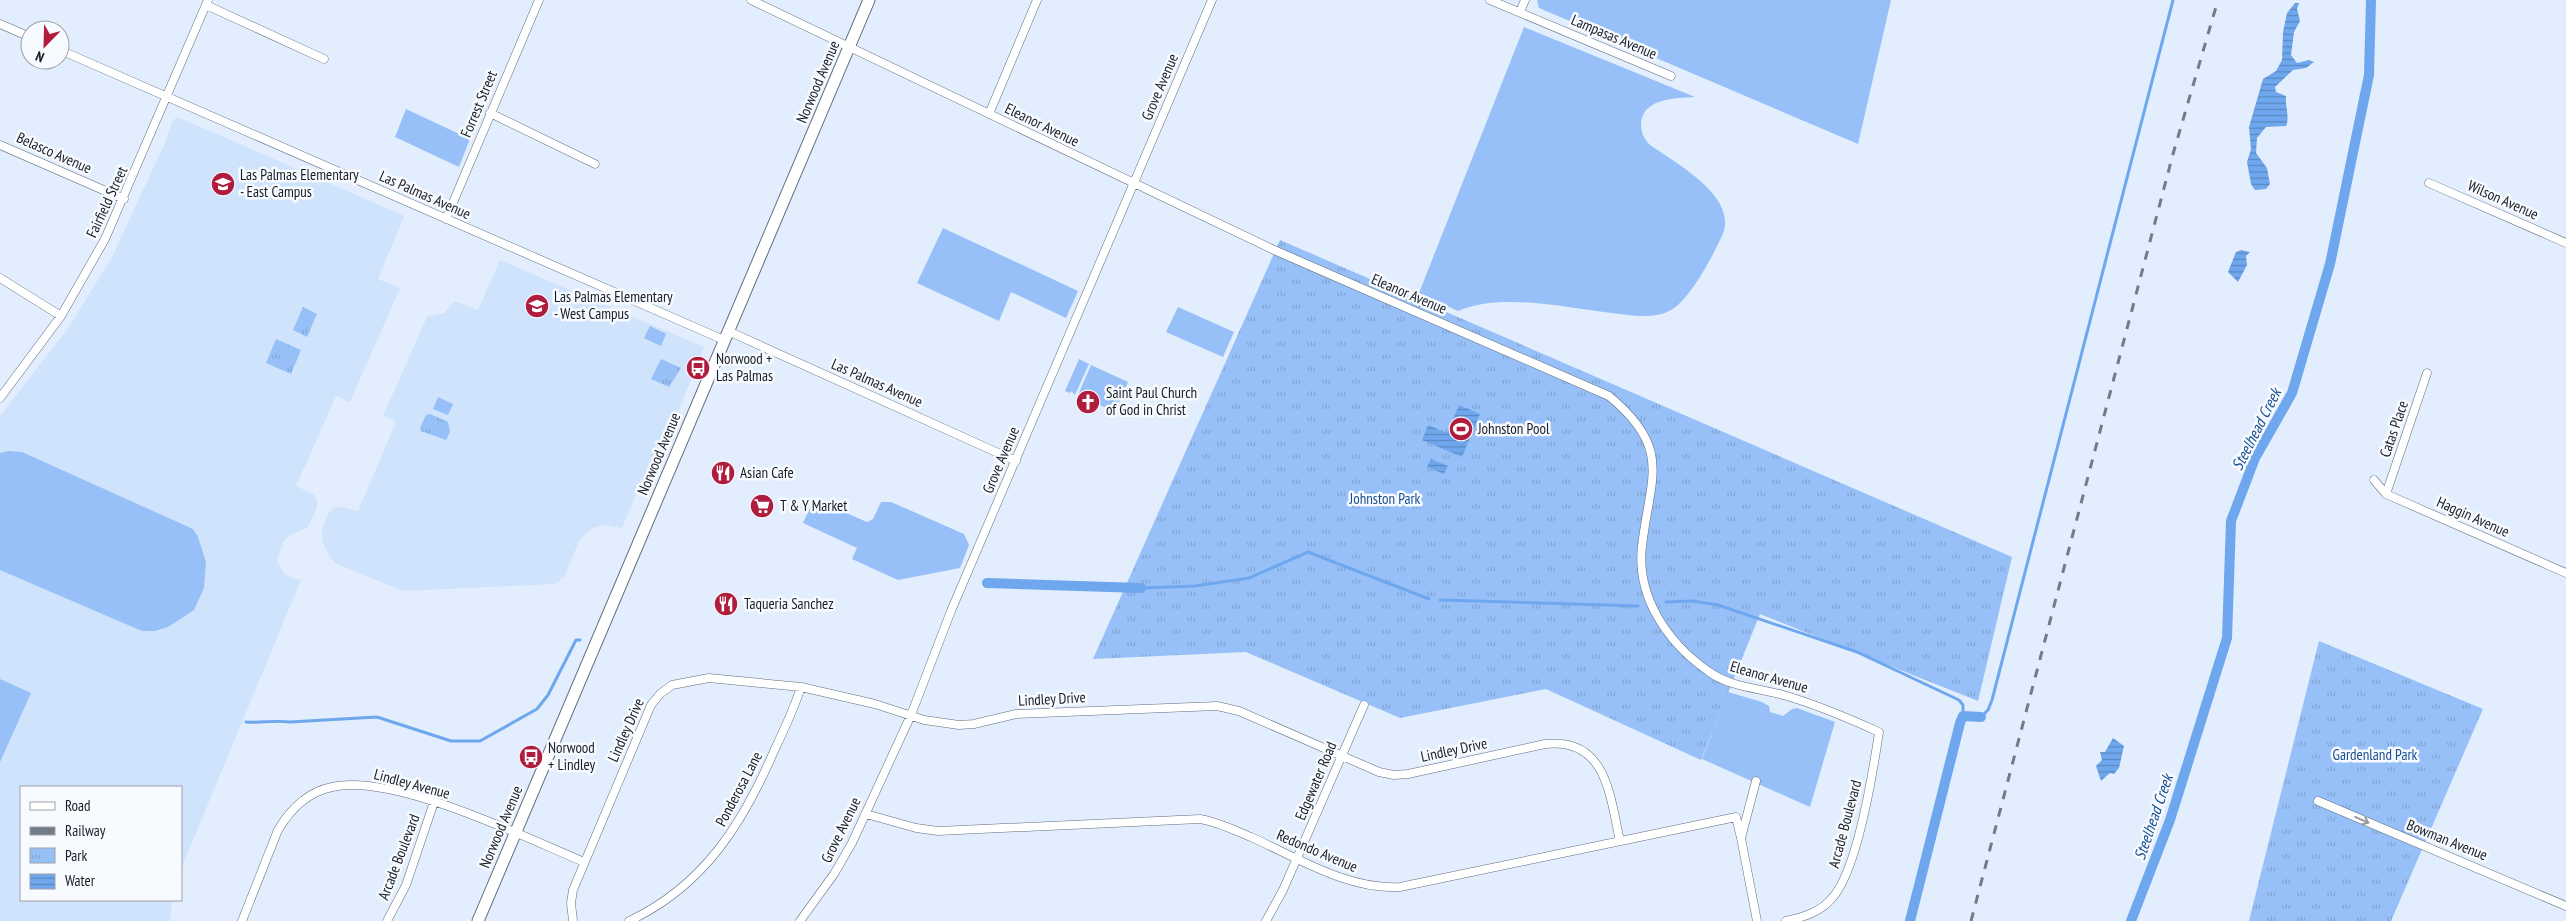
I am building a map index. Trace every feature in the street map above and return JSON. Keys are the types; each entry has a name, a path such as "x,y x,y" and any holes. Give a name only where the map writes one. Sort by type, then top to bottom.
{"main road":[{"name":"Norwood Avenue","path":"478,921 869,0"}],"street":[{"name":"Forrest Street","path":"446,219 539,0"},
{"name":"Eleanor Avenue","path":"751,0 1274,250 1609,396 1632,414 1647,439 1654,466 1652,495 1642,548 1644,578 1652,607 1666,633 1686,655 1710,673 1738,685 1783,695 1827,709 1879,732"},
{"path":"989,114 1037,0"},
{"name":"Grove Avenue","path":"800,921 834,874 866,814 911,715 952,611 1212,0"},
{"name":"Lampasas Avenue","path":"1490,0 1671,76"},
{"path":"1520,12 1525,0"},
{"path":"207,2 324,59"},
{"name":"Fairfield Street","path":"0,398 61,316 105,239 124,199 207,2"},
{"path":"0,24 20,33"},
{"name":"Las Palmas Avenue","path":"70,54 446,219 1016,460"},
{"path":"490,113 595,164"},
{"name":"Belasco Avenue","path":"0,145 124,199"},
{"name":"Wilson Avenue","path":"2429,183 2566,243"},
{"path":"0,278 61,316"},
{"name":"Catas Place","path":"2386,494 2427,373"},
{"name":"Haggin Avenue","path":"2374,480 2386,494 2566,573"},
{"name":"Lindley Drive","path":"573,921 570,903 573,890 651,705 660,694 678,683 710,678 801,687 875,704 943,724 958,725 974,724 1016,714 1217,706 1239,711 1379,772 1401,775 1545,744 1568,745 1588,755 1603,772 1620,841"},
{"name":"Ponderosa Lane","path":"630,921 658,905 695,876 733,832 757,791 801,687"},
{"name":"Edgewater Road","path":"1266,921 1297,858 1364,705"},
{"name":"Arcade Boulevard","path":"1786,921 1809,915 1822,908 1844,881 1866,806 1879,732"},
{"path":"1756,781 1740,838 1757,921"},
{"name":"Lindley Avenue","path":"242,921 278,830 290,813 305,798 331,787 359,785 404,793 434,802 515,833 584,862"},
{"name":"Bowman Avenue","path":"2318,801 2408,840 2465,861 2566,906"},
{"name":"Arcade Boulevard","path":"388,921 406,885 434,802"},
{"name":"Redondo Avenue","path":"866,814 916,828 938,831 1200,819 1224,826 1356,883 1385,888 1400,887 1736,816 1740,838"}],"shaded area":[{"path":"178,117 404,216 378,279 400,288 350,402 336,396 296,486 313,494 317,499 317,508 307,528 290,535 284,541 277,560 283,572 291,578 301,580 182,867 182,786 20,786 20,901 172,901 170,921 0,921 0,416 69,327 112,257 165,143 173,120"},
{"path":"500,260 704,347 667,440 650,462 622,528 607,525 593,528 580,539 564,577 555,584 403,591 335,563 329,556 322,540 322,529 329,512 333,508 342,507 358,511 396,422 384,416 384,414 427,317 444,313 455,301 478,310"}],"green space":[{"path":"1537,0 1891,0 1858,144 1539,8"},
{"path":"1524,27 1695,97 1670,99 1654,104 1643,115 1641,124 1643,136 1650,145 1684,168 1707,187 1722,209 1725,221 1723,234 1703,271 1684,299 1671,310 1657,315 1642,316 1513,302 1475,305 1458,311 1419,293"},
{"path":"406,109 470,139 459,167 395,137"},
{"path":"943,228 1078,291 1066,318 1011,292 999,321 917,283"},
{"name":"Johnston Park","path":"1280,240 2012,557 1978,701 1760,614 1701,760 1546,689 1400,718 1246,652 1093,659"},
{"path":"303,307 317,314 307,337 293,330"},
{"path":"1178,307 1234,332 1223,357 1166,332"},
{"path":"650,326 666,334 661,346 644,338"},
{"path":"276,339 301,350 291,374 266,363"},
{"path":"661,359 681,368 669,387 651,379"},
{"path":"1079,359 1089,364 1075,395 1071,391 1070,393 1065,391"},
{"path":"1091,365 1128,382 1115,412 1078,395"},
{"path":"438,397 453,404 448,415 433,409"},
{"path":"430,414 448,422 450,432 446,440 421,431 420,428 426,415"},
{"path":"9,451 22,452 193,529 198,537 206,562 204,588 194,610 168,627 155,631 142,631 0,570 0,453"},
{"path":"814,499 867,522 873,519 881,502 891,502 964,534 969,545 960,568 898,580 852,559 857,548 803,523"},
{"name":"Gardenland Park","path":"2319,641 2483,709 2391,921 2249,921"},
{"path":"0,679 31,693 0,762"},
{"path":"1728,692 1762,702 1769,706 1770,712 1783,716 1792,709 1797,708 1835,722 1810,807 1702,759"}],"water":[{"path":"2295,3 2299,3 2297,9 2300,21 2294,32 2291,55 2297,63 2309,60 2314,62 2306,68 2293,70 2275,87 2276,92 2286,96 2287,123 2286,126 2266,127 2257,138 2256,153 2267,168 2270,184 2266,189 2255,190 2251,184 2247,162 2251,149 2249,127 2263,79 2276,71 2282,60 2283,32 2287,13"},
{"path":"2241,250 2250,252 2246,256 2247,265 2238,282 2228,272 2236,252"},
{"name":"Johnston Pool","path":"1459,405 1480,414 1462,457 1422,440 1428,425 1447,433"},
{"name":"Johnston Pool","path":"1431,459 1448,466 1444,474 1427,467"},
{"path":"2113,738 2124,746 2119,768 2114,774 2110,773 2101,781 2096,766 2102,760 2100,752 2105,752"}],"waterway":[{"path":"1981,717 1988,710 1992,700 2173,0"},
{"name":"Steelhead Creek","path":"2131,921 2170,820 2227,638 2231,521 2255,458 2292,393 2330,264 2369,75 2371,0"},
{"path":"1141,588 1195,586 1249,578 1308,552 1429,599"},
{"path":"987,583 1141,588"},
{"path":"1440,600 1638,606"},
{"path":"1666,602 1693,601 1718,605 1857,652 1959,700 1963,705 1963,716"},
{"path":"246,722 290,722 377,717 451,741 480,741 537,709 548,695 576,640 580,640"},
{"path":"1910,921 1960,723 1963,716 1981,717"}],"railway":[{"path":"1971,921 2173,154 2218,0"}],"place":[{"name":"Las Palmas Elementary - East Campus","path":"223,184"},
{"name":"Las Palmas Elementary - West Campus","path":"537,306"},
{"name":"Norwood + Las Palmas","path":"698,368"},
{"name":"Saint Paul Church of God in Christ","path":"1088,402"},
{"name":"Johnston Pool","path":"1461,429"},
{"name":"Asian Cafe","path":"723,473"},
{"name":"T & Y Market","path":"762,506"},
{"name":"Taqueria Sanchez","path":"726,604"},
{"name":"Norwood + Lindley","path":"531,757"}]}
